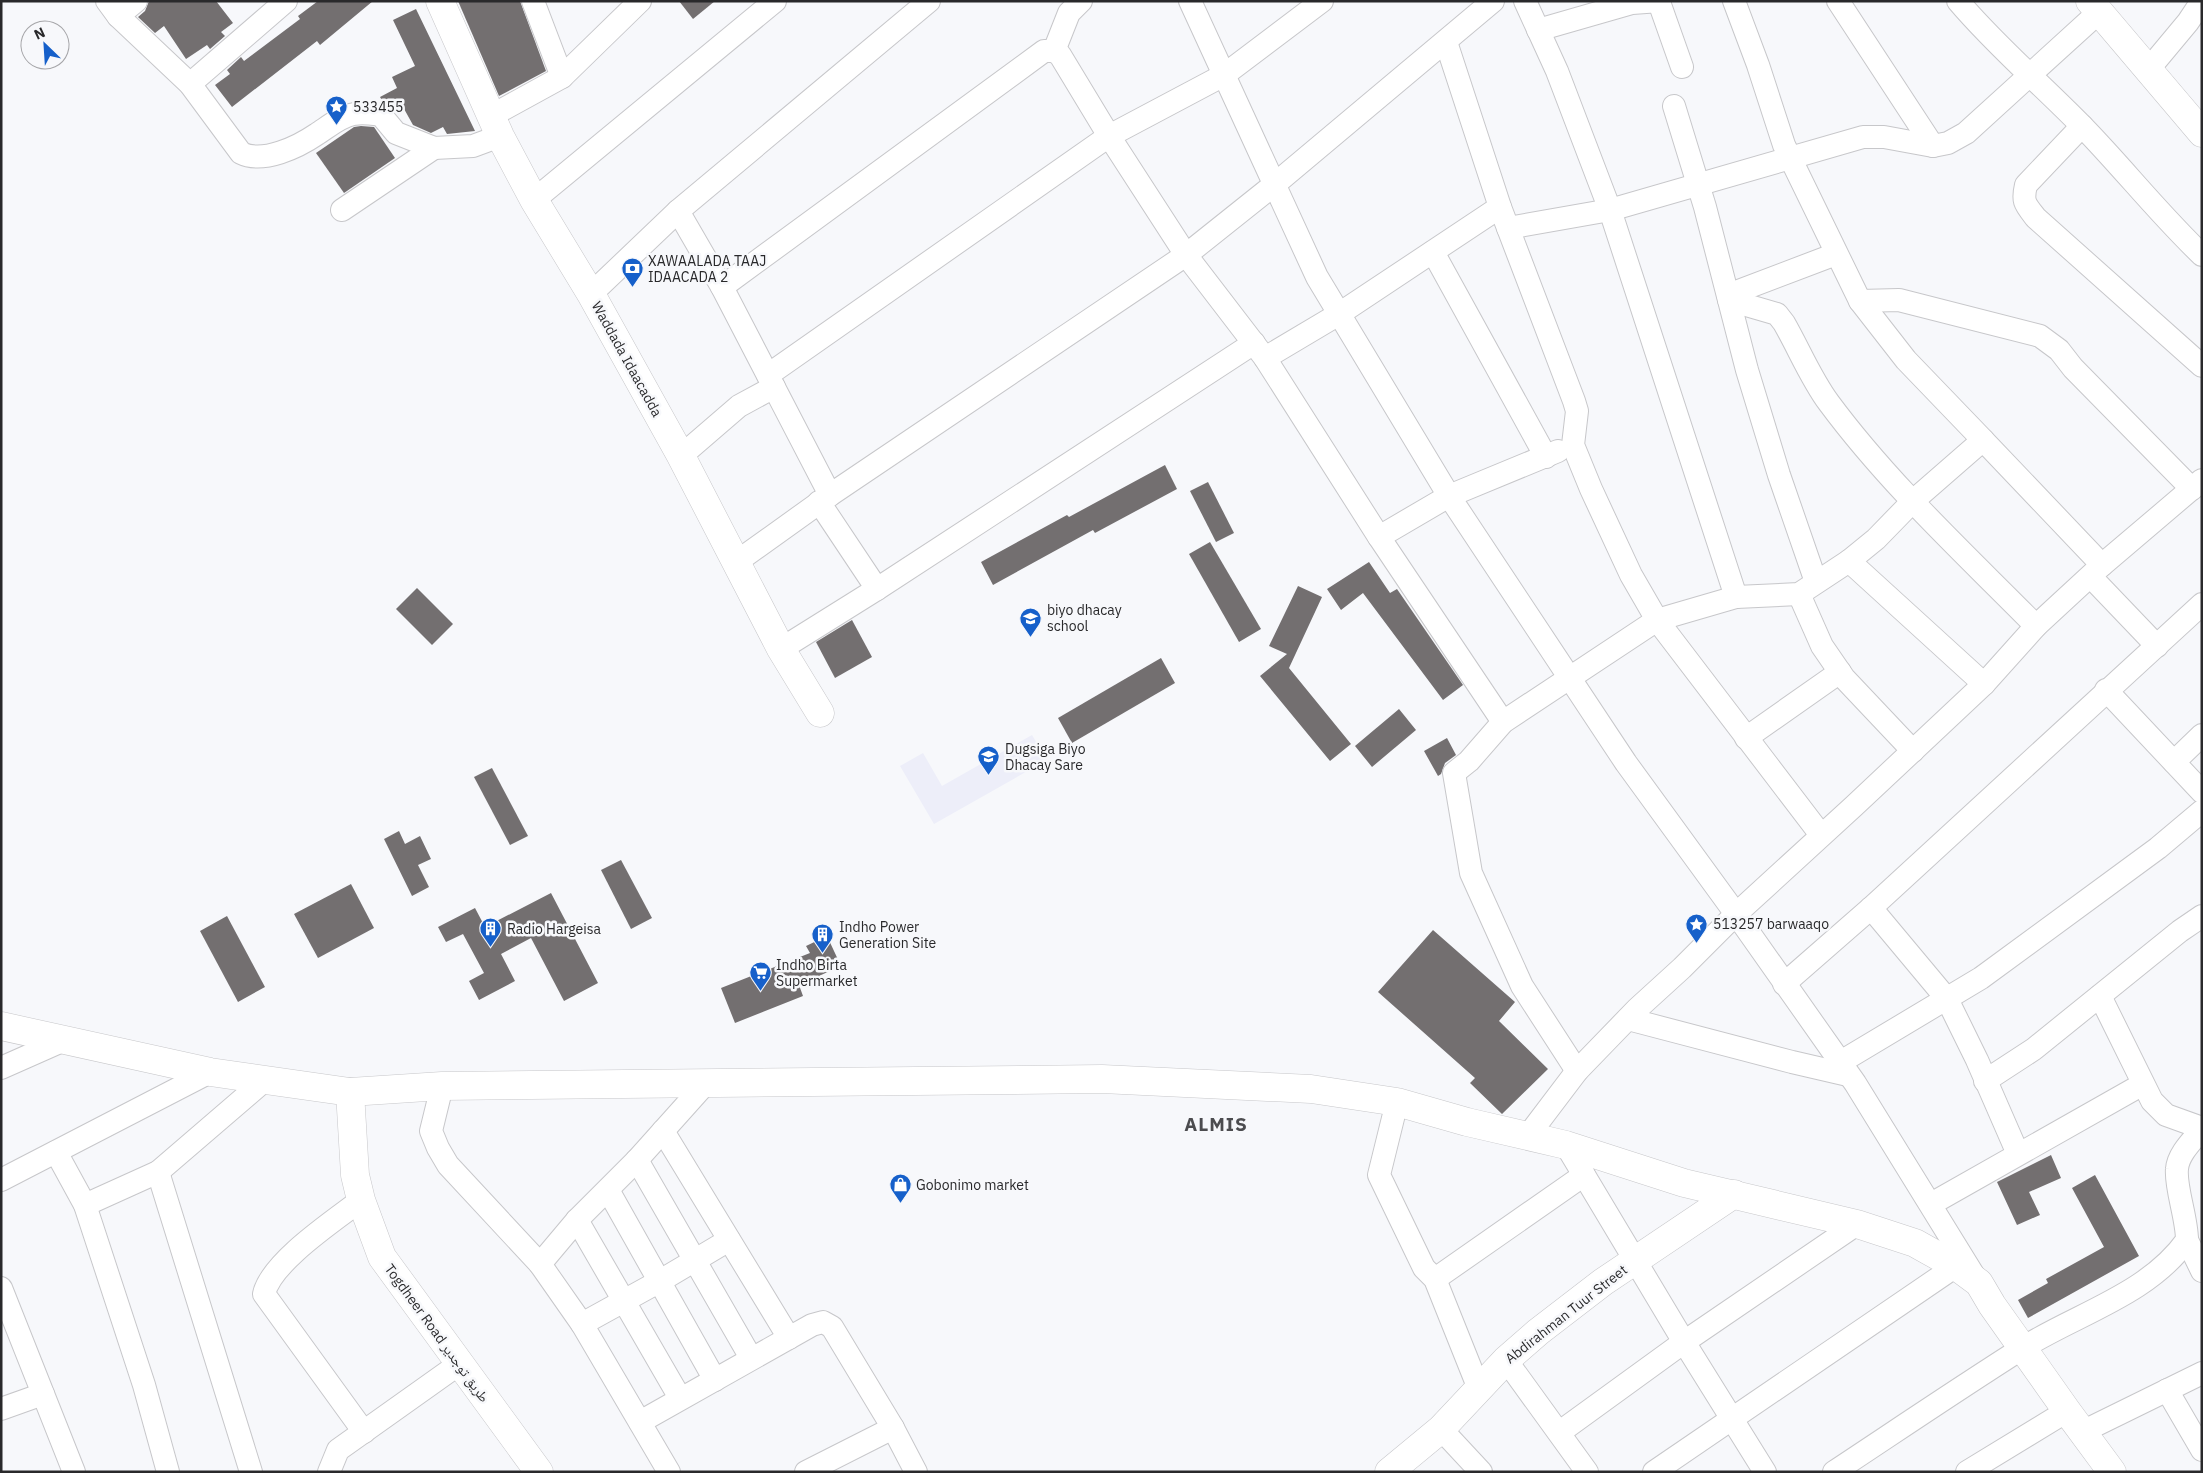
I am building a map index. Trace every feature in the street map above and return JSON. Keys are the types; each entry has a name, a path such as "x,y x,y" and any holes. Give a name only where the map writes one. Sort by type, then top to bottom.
{"main road":[{"name":"Waddada Idaacadda","path":"440,1 495,126 534,200 591,294 680,456 781,649 820,713"},
{"path":"2095,7 2202,133"},
{"path":"1,1026 210,1072 350,1092 442,1086 1102,1079 1311,1089 1397,1102 1527,1137 1566,1145 1684,1182 1857,1224 1914,1243 1956,1266 1979,1283 2109,1471"},
{"name":"Togdheer Road طريق توجدير","path":"350,1092 355,1175 361,1200 382,1257 539,1472"},
{"name":"Abdirahman Tuur Street","path":"1389,1472 1441,1430 1506,1360 1603,1282 1734,1194"}],"street":[{"path":"136,1 113,9 190,84 241,153 250,158 267,157 312,137 343,118 354,114 381,115 396,133 434,148 474,146 495,126 562,77 640,1"},
{"path":"190,84 286,1"},
{"path":"533,1 562,77"},
{"path":"534,200 775,1"},
{"path":"591,294 678,211 929,1"},
{"path":"1054,51 1069,12 1081,1"},
{"path":"1190,1 1317,277 1449,496 1626,763 1736,914 1844,1069 1931,1204 1979,1283"},
{"path":"680,456 771,381 1109,136 1224,75 1322,1"},
{"path":"735,562 825,498 1186,255 1275,184 1493,1"},
{"path":"1525,1 1557,71 1610,210 1736,597"},
{"path":"1538,30 1632,3 1660,1 1682,68"},
{"path":"1734,1 1748,35 1790,158 1860,301 1906,360 1983,440 2096,571 2157,646"},
{"path":"1838,1 1933,146"},
{"path":"1958,1 2010,58 2082,126 2168,223 2202,255"},
{"path":"2148,70 2195,27 2202,1"},
{"path":"781,649 1260,351 1339,314 1432,252 1504,217 1610,210 1863,137 1884,138 1933,146 1948,143 1966,133 2030,75 2095,7"},
{"path":"1446,42 1504,217 1574,401 1577,411 1573,445 1627,566 1657,620 1821,835"},
{"path":"722,287 1044,51 1054,51 1060,55 1109,136 1186,255 1260,351 1379,537 1502,722"},
{"path":"1674,106 1729,298 1747,370 1779,475 1822,646 1840,672 1913,751"},
{"path":"2082,126 2026,185 2023,197 2025,204 2036,218 2202,366"},
{"path":"342,210 434,148"},
{"path":"678,211 722,287 771,381 825,498 877,589"},
{"path":"1432,252 1546,457"},
{"path":"1729,298 1836,254"},
{"path":"1729,298 1777,314 1828,401 1913,501 2036,626"},
{"path":"1527,1137 1577,1072 1628,1018 1736,914 1984,684 2036,626 2096,571 2197,485 2073,368 2059,350 2040,336 1898,300 1860,301"},
{"path":"1577,1072 1522,986 1471,873 1454,773 1469,761 1502,722 1657,620 1736,597 1808,588 1849,561 1876,539 1913,501 1983,440"},
{"path":"1379,537 1449,496 1573,445"},
{"path":"1849,561 1984,684"},
{"path":"1784,984 1871,908 2106,690 2202,604"},
{"path":"1746,738 1840,672"},
{"path":"2106,690 2202,792"},
{"path":"2174,762 2202,735"},
{"path":"1628,1018 1792,1062 1844,1069 1981,978 2158,848 2202,811"},
{"path":"1871,908 1947,999 2018,1154"},
{"path":"1985,1081 2034,1049 2202,916"},
{"path":"2100,996 2152,1101 2166,1116 2202,1128 2182,1153 2177,1168 2187,1223 2187,1240 2202,1271"},
{"path":"1,1068 62,1040"},
{"path":"1,1180 210,1072"},
{"path":"85,1205 158,1172 266,1080"},
{"path":"540,1264 577,1220 637,1160 706,1083"},
{"path":"1931,1204 2143,1084"},
{"path":"442,1086 431,1131 438,1148 448,1165 540,1264 582,1324 669,1472"},
{"path":"1397,1102 1379,1174 1424,1268 1435,1279 1479,1389"},
{"path":"663,1131 789,1338"},
{"path":"1566,1145 1684,1342 1765,1472"},
{"path":"56,1152 85,1205 144,1385 168,1472"},
{"path":"637,1160 693,1261 751,1358"},
{"path":"158,1172 251,1472"},
{"path":"1435,1279 1584,1175"},
{"path":"608,1190 715,1380"},
{"path":"361,1200 295,1251 266,1285 264,1294 364,1432"},
{"path":"577,1220 680,1398"},
{"path":"1560,1432 1684,1342 1857,1224"},
{"path":"582,1324 729,1240"},
{"path":"1834,1472 2023,1348 2140,1284 2162,1269 2187,1240"},
{"path":"1654,1472 1956,1266"},
{"path":"1,1288 74,1472"},
{"path":"640,1422 751,1358 812,1325 823,1322 832,1327 893,1428 916,1472"},
{"path":"1506,1360 1560,1432 1587,1472"},
{"path":"329,1472 338,1450 460,1364"},
{"path":"1967,1472 2074,1421 2167,1390 2202,1373"},
{"path":"2167,1390 2202,1450"},
{"path":"1,1409 43,1394"},
{"path":"806,1472 893,1428"},
{"path":"1441,1430 1481,1472"}],"shaded area":[{"name":"Dugsiga Biyo Dhacay Sare","path":"1032,735 1047,760 934,824 900,766 923,753 942,786"}],"building":[{"path":"149,1 216,1 233,23 221,32 225,36 210,49 207,45 186,59 164,26 155,33 138,17 145,11"},
{"path":"318,1 373,1 320,45 317,41 232,107 215,85 230,74 227,70 241,57 244,61 300,19 298,16"},
{"path":"458,1 520,1 546,71 499,96"},
{"path":"679,1 715,1 693,19"},
{"path":"416,9 475,131 447,134 443,127 431,133 413,125 403,107 394,111 380,97 397,88 392,77 415,66 393,20"},
{"path":"354,127 374,127 395,158 344,193 316,153"},
{"path":"1165,465 1177,489 1095,533 1093,530 993,585 981,562"},
{"path":"1208,482 1234,533 1216,542 1190,491"},
{"path":"1210,542 1261,629 1239,642 1189,554"},
{"path":"1369,562 1390,593 1397,589 1463,685 1443,700 1363,593 1341,610 1327,589"},
{"path":"1298,586 1322,597 1289,668 1351,744 1330,761 1260,676 1287,654 1269,646"},
{"path":"417,588 453,624 432,645 396,609"},
{"path":"852,620 872,657 835,678 816,642"},
{"path":"1161,658 1175,683 1072,743 1058,718"},
{"path":"1399,709 1416,730 1372,767 1355,746"},
{"path":"1447,738 1456,755 1445,763 1441,774 1438,776 1424,751"},
{"path":"492,768 528,836 510,845 474,777"},
{"path":"399,831 405,844 420,836 431,859 418,865 429,887 412,896 384,839"},
{"path":"621,860 652,918 631,929 601,870"},
{"path":"351,884 374,928 318,958 294,914"},
{"name":"Radio Hargeisa","path":"551,893 598,983 564,1001 531,938 501,954 515,981 479,1000 469,981 484,973 463,934 446,942 438,927 475,908 485,927"},
{"path":"227,916 265,987 238,1002 200,931"},
{"path":"1433,930 1515,1002 1499,1021 1548,1069 1502,1114 1470,1083 1475,1078 1378,992"},
{"path":"827,936 841,966 799,985 803,996 735,1023 721,988 810,953 806,946"},
{"path":"2051,1155 2061,1178 2029,1192 2040,1215 2017,1225 1997,1182"},
{"path":"2095,1175 2139,1256 2028,1318 2018,1300 2048,1283 2046,1279 2104,1247 2072,1188"}],"place":[{"name":"533455","path":"337,126"},
{"name":"XAWAALADA TAAJ IDAACADA 2","path":"632,288"},
{"name":"biyo dhacay school","path":"1031,637"},
{"name":"Dugsiga Biyo Dhacay Sare","path":"989,776"},
{"name":"513257 barwaaqo","path":"1697,943"},
{"name":"Radio Hargeisa","path":"491,948"},
{"name":"Indho Power Generation Site","path":"823,954"},
{"name":"Indho Birta Supermarket","path":"760,992"},
{"name":"Gobonimo market","path":"900,1204"}],"district":[{"name":"ALMIS","path":"1216,1124"}]}
